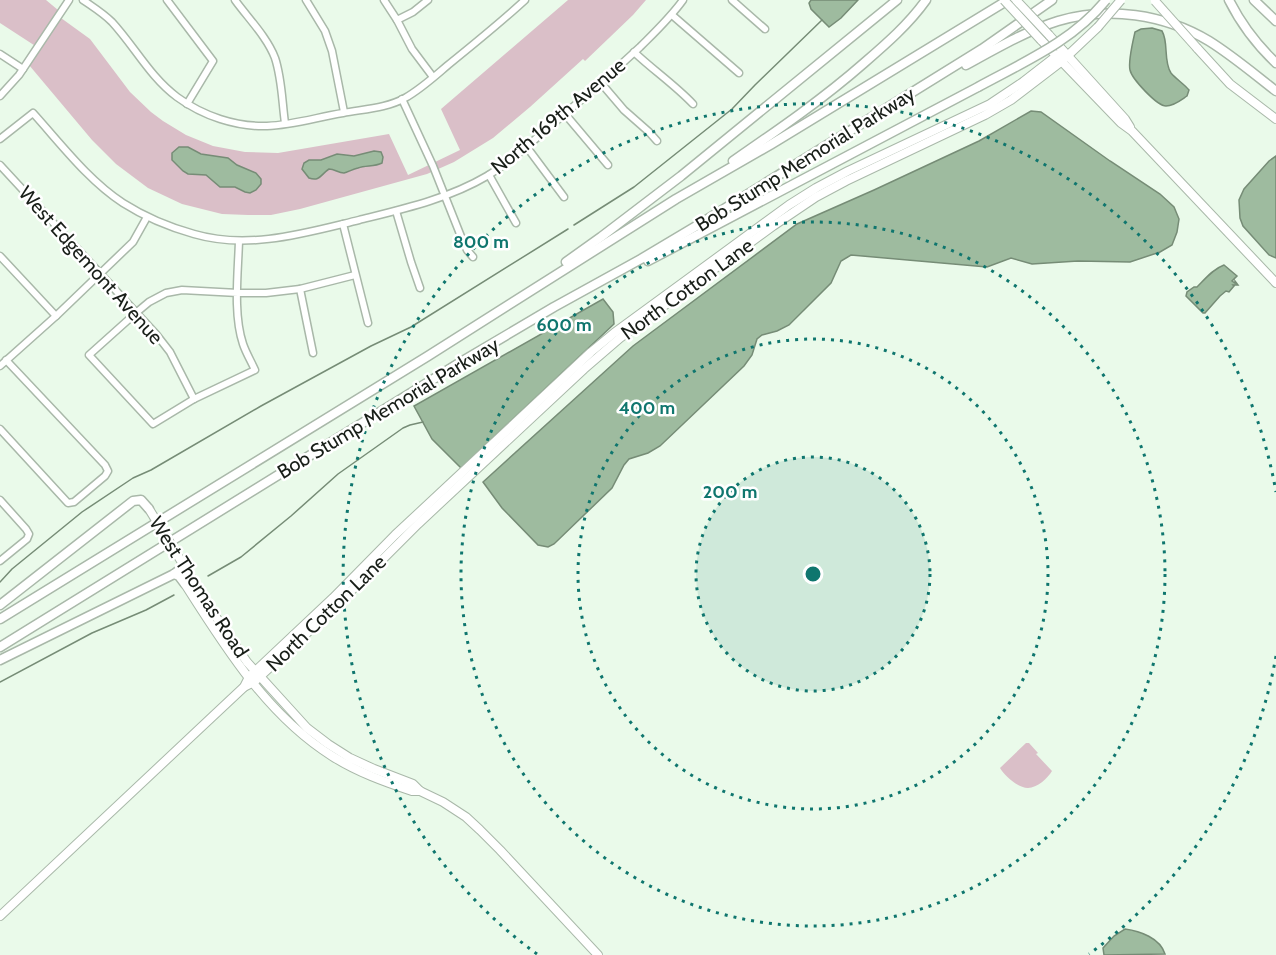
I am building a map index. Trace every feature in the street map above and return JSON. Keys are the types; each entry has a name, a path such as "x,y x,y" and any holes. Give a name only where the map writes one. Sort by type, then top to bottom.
{"highway":[{"path":"530,291 548,274 665,189 897,0"},
{"path":"676,198 750,149 839,84 899,32 926,0"},
{"name":"Bob Stump Memorial Parkway","path":"0,619 418,362 676,198 770,145 1006,0"},
{"name":"Bob Stump Memorial Parkway","path":"0,647 461,362 672,241 881,113 982,49 1052,0"},
{"path":"536,319 1053,46 1086,22 1106,0"},
{"path":"1229,0 1257,43 1276,63"},
{"path":"1254,0 1276,21"},
{"path":"881,113 969,63 1037,29 1069,18 1098,14 1138,16 1179,26 1216,46 1276,91"},
{"path":"0,605 134,501 141,500 149,509"},
{"path":"0,660 174,574 184,566"},
{"path":"174,574 179,576 185,584"}],"main road":[{"path":"1006,0 1045,37"},
{"path":"1016,0 1045,37 1121,123 1132,131 1276,283"},
{"name":"North Cotton Lane","path":"0,916 243,687 316,625 395,546 596,357 635,326 801,206 846,181 985,115 1024,91 1098,27 1121,0"},
{"path":"1154,1 1230,84 1276,119"},
{"name":"North Cotton Lane","path":"254,677 395,535 591,352 625,324 809,192 848,171 990,104 1062,56"},
{"name":"West Thomas Road","path":"149,509 254,677 260,692 286,720 308,740 359,771 412,791 420,791 443,802 480,830 598,955"},
{"name":"West Thomas Road","path":"185,584 214,629 254,677"},
{"path":"316,625 317,619 328,609 329,602"}],"street":[{"path":"0,96 14,83 69,0"},
{"path":"83,0 108,19 154,76 187,104 211,116 259,126 389,104 402,99 433,77 525,0"},
{"path":"167,0 213,61 187,104"},
{"path":"235,0 266,42 274,57 279,76 285,123"},
{"path":"306,0 325,31 332,51 344,112"},
{"path":"384,0 412,49 433,77"},
{"path":"397,20 428,0"},
{"name":"North 169th Avenue","path":"0,139 33,113 104,188 147,217 195,235 239,242 290,236 396,211 446,196 489,175 506,164 601,83 672,15 683,0"},
{"path":"732,0 765,28"},
{"path":"672,15 739,73"},
{"path":"634,52 693,104"},
{"path":"0,54 23,69"},
{"path":"601,83 624,110 657,141"},
{"path":"402,99 446,196 462,239 473,257"},
{"path":"565,114 608,165"},
{"path":"526,146 564,197"},
{"name":"West Edgemont Avenue","path":"0,165 156,334 170,352 194,399"},
{"path":"489,175 516,223"},
{"path":"396,211 420,288"},
{"path":"0,366 133,242 147,217"},
{"path":"343,224 368,323"},
{"path":"239,242 238,293 238,315 243,345 255,370 194,399 153,424 89,355 149,302 166,293 182,290 238,293 266,293 300,289 355,275"},
{"path":"0,256 56,316"},
{"path":"300,289 313,353"},
{"path":"0,429 70,504 105,476 108,471 105,465 6,360"},
{"path":"0,500 29,534 27,539 0,561"}],"shaded area":[{"path":"0,0 46,0 58,10 61,18 90,39 130,92 151,112 186,135 213,146 245,152 278,153 389,134 408,175 460,150 441,109 568,0 646,0 585,61 583,59 493,138 454,162 427,174 300,209 271,215 248,215 222,214 182,204 148,188 116,164 92,140 29,65 40,49 0,23"},
{"path":"811,0 858,0 829,27 811,9 809,3"},
{"path":"1152,28 1162,31 1171,73 1189,90 1187,96 1169,106 1162,105 1151,97 1130,70 1130,56 1135,32"},
{"path":"1031,111 1041,112 1160,194 1174,207 1179,219 1172,245 1160,252 1130,262 1078,261 1032,264 1011,258 987,267 851,255 841,261 831,283 789,325 757,339 752,355 744,366 660,446 648,453 629,459 612,488 554,544 548,547 538,545 502,508 483,482 633,346 797,224 979,141"},
{"path":"179,147 188,147 201,154 228,158 237,165 256,173 261,179 261,184 250,193 235,187 220,187 206,175 188,174 172,160 172,153"},
{"path":"374,151 381,152 382,163 344,173 329,169 316,179 309,178 302,169 304,163 309,160 321,160 337,154 354,156"},
{"path":"1276,156 1276,258 1269,255 1243,226 1239,200 1244,189"},
{"path":"1224,265 1237,276 1232,281 1238,285 1233,285 1229,292 1226,291 1203,313 1186,296 1187,292 1197,287"},
{"path":"603,299 613,312 614,324 461,468 432,439 414,406"},
{"path":"1026,743 1029,743 1052,771 1042,782 1028,788 1012,781 1000,768"},
{"path":"1125,929 1154,940 1165,954 1104,955 1103,948 1114,936"}],"waterway":[{"path":"574,225 634,187 732,109 822,20"},
{"path":"0,582 12,569 82,512 133,478 371,346 411,327 568,229"},
{"path":"208,576 241,557 338,474 403,428 423,422"},
{"path":"0,682 92,633 146,610 174,595"}]}
